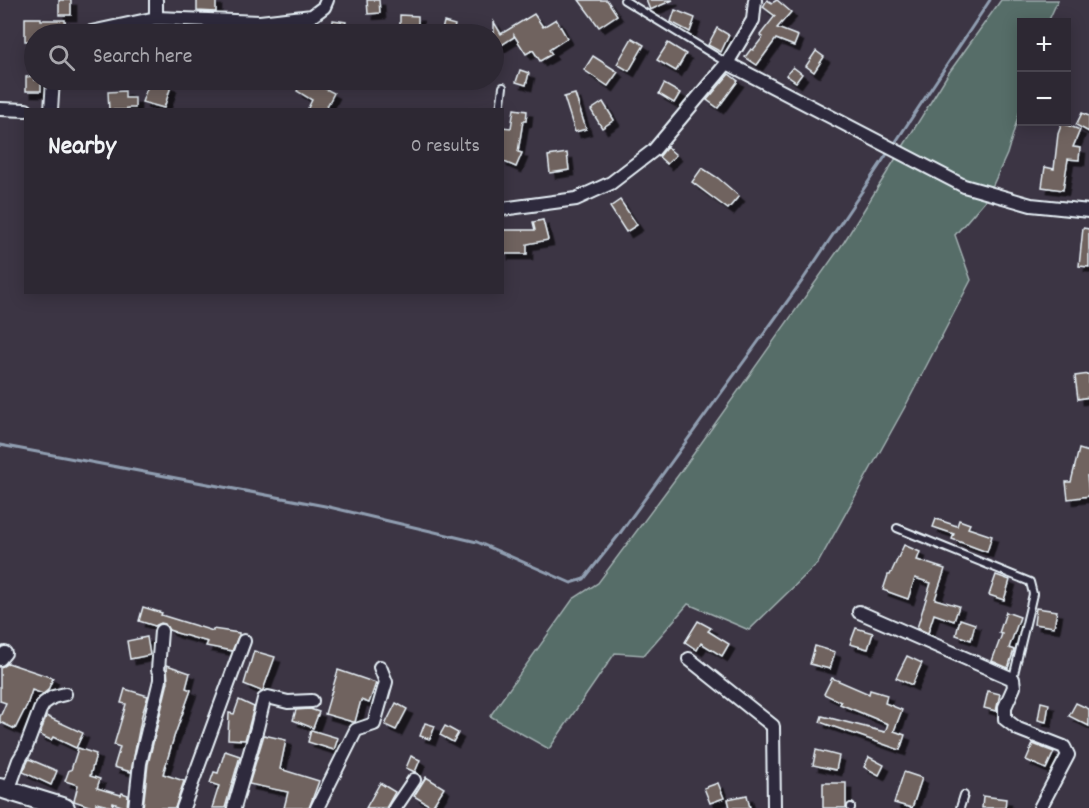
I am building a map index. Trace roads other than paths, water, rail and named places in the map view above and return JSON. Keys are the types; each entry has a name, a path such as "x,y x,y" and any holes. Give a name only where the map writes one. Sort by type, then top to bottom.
{"street":[{"path":"156,0 156,18"},
{"path":"128,24 156,18 260,22 312,16 324,7 327,0"},
{"path":"504,209 576,199 611,183 654,150 727,63 753,20 755,0"},
{"path":"727,63 964,186 1031,205 1089,211"},
{"path":"51,108 52,90"},
{"path":"0,109 24,110"},
{"path":"859,612 1012,679 1014,687 1005,707 1005,720 1018,729 1064,747 1068,755 1040,808"},
{"path":"135,808 140,763 160,680 158,670 161,631"},
{"path":"183,808 244,641"},
{"path":"689,659 773,726 774,808"},
{"path":"317,808 356,730 374,724 386,682 380,667"},
{"path":"65,694 53,697 44,703 4,789 65,808"},
{"path":"234,808 264,699 288,702 312,701"},
{"path":"395,808 414,780"}],"lane":[{"path":"624,0 727,63"},
{"path":"500,108 503,90"},
{"path":"897,528 1030,582 1033,594 1012,679"},
{"path":"960,808 964,795"}],"waterway":[{"path":"893,146 990,0"},
{"path":"0,445 325,506 477,542 571,583 584,579 618,536 802,281 889,151"}]}
